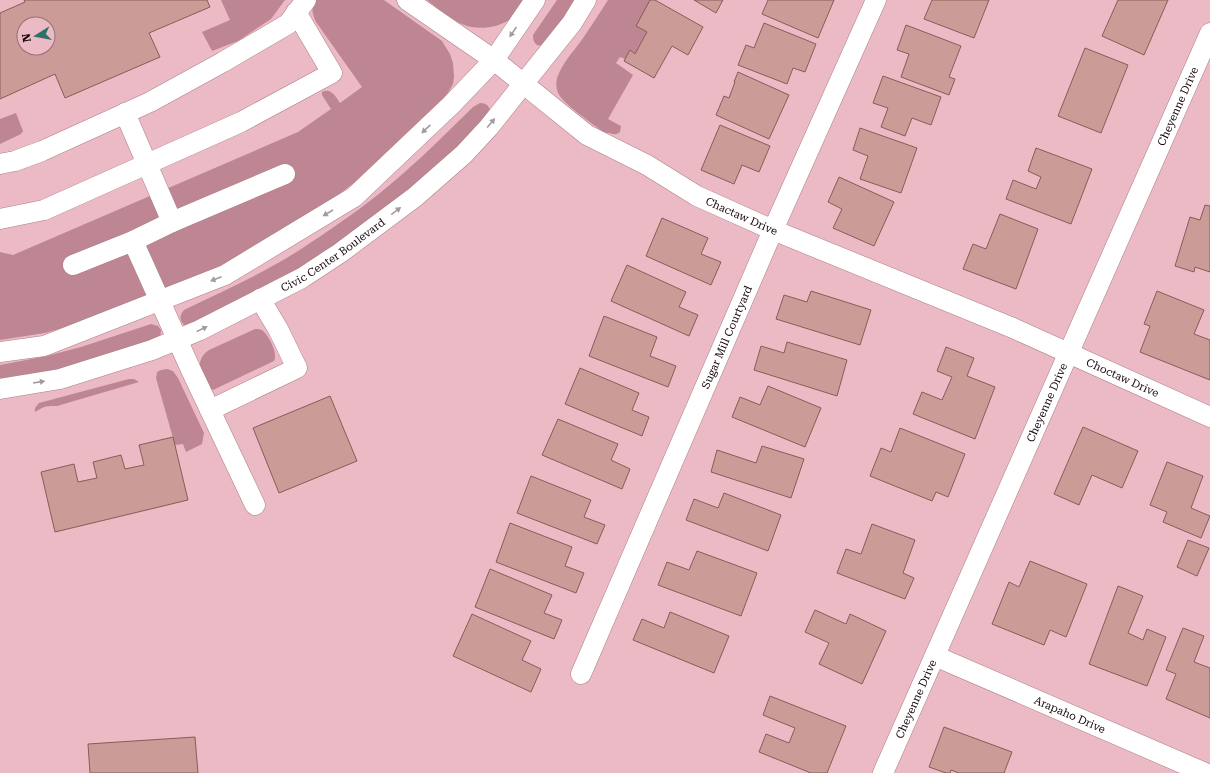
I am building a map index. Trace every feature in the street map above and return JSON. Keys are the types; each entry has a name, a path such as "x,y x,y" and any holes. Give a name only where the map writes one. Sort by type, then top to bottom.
{"street":[{"name":"Chactaw Drive","path":"406,0 494,60 587,135 646,166 697,196 772,230 1013,328"},
{"path":"0,352 44,346 225,275 354,197 451,105 494,60 535,0"},
{"name":"Civic Center Boulevard","path":"0,389 60,379 152,350 177,340 200,330 302,278 340,253 415,198 464,154 489,127 524,84 572,23 586,0"},
{"name":"Sugar Mill Courtyard","path":"580,674 772,230 876,0"},
{"path":"0,164 15,161 42,151 157,98 288,24 301,6 332,73 240,122 44,210 0,219"},
{"name":"Cheyenne Drive","path":"883,773 1069,354 1204,62 1210,33"},
{"path":"125,113 172,222"},
{"path":"73,265 132,241 172,222 285,174"},
{"path":"132,241 255,505"},
{"path":"210,410 297,368 278,329 260,299"},
{"name":"Choctaw Drive","path":"1013,328 1210,417"},
{"name":"Arapaho Drive","path":"935,656 1205,773"}],"shaded area":[{"path":"221,0 285,0 271,19 238,41 212,51 202,32 230,20"},
{"path":"315,0 384,0 442,41 450,54 453,63 454,77 453,84 441,104 366,174 331,200 274,238 213,270 73,325 45,333 0,340 0,252 13,255 298,132 331,109 322,95 322,92 331,92 340,103 362,87 316,22 312,11"},
{"path":"427,0 527,0 514,17 499,25 482,28 457,22"},
{"path":"557,0 579,0 545,45 540,46 535,43 533,35"},
{"path":"608,0 650,0 647,32 635,54 630,50 625,59 620,57 616,63 633,75 608,119 621,126 620,132 614,134 605,133 572,109 561,98 556,86 557,78 564,63 581,41"},
{"path":"480,103 487,105 490,112 435,172 338,248 188,328 183,324 181,315 184,310 280,262 323,235 360,208 407,170 473,107"},
{"path":"16,113 23,131 21,134 0,144 0,119"},
{"path":"151,324 158,326 161,330 160,340 113,357 0,385 0,365 47,356 81,347"},
{"path":"255,329 262,330 269,338 275,354 274,361 213,390 210,389 200,369 201,359 204,355 209,350"},
{"path":"167,369 173,371 178,378 204,433 202,444 186,452 183,444 175,445 156,378 157,372"},
{"path":"129,379 134,379 139,382 57,406 45,407 35,412 35,408 39,403"}],"building":[{"path":"24,0 207,0 210,7 149,33 160,57 65,98 55,74 0,99 0,13 25,2"},
{"path":"650,0 655,0 703,27 688,55 672,46 654,78 624,61 630,50 635,54 647,32 636,26"},
{"path":"694,0 723,0 716,13"},
{"path":"768,0 834,0 818,38 762,14"},
{"path":"932,0 989,0 974,38 924,19"},
{"path":"1118,0 1168,0 1144,55 1102,36"},
{"path":"764,23 816,44 805,72 793,68 787,84 738,65 746,45 754,48"},
{"path":"906,25 961,46 949,77 955,79 949,95 901,77 909,54 897,50"},
{"path":"1085,48 1128,65 1101,133 1058,116"},
{"path":"738,72 789,95 769,139 716,115 724,96 729,98"},
{"path":"883,76 941,97 931,125 912,118 905,136 881,127 888,108 873,103"},
{"path":"720,125 770,146 759,172 742,165 734,184 701,170"},
{"path":"860,128 917,148 901,193 860,179 868,156 853,150"},
{"path":"1036,148 1092,169 1071,224 1006,199 1013,180 1036,189 1041,177 1028,171"},
{"path":"839,177 894,202 874,246 833,228 842,209 828,202"},
{"path":"1205,205 1210,206 1210,272 1195,267 1194,272 1175,266 1190,217 1200,220"},
{"path":"1000,214 1038,229 1016,289 963,269 973,244 986,249"},
{"path":"662,218 708,238 701,254 721,262 711,285 646,256"},
{"path":"627,265 686,292 679,307 698,315 689,336 611,301"},
{"path":"811,291 871,310 860,345 776,319 784,295 807,302"},
{"path":"1157,291 1204,310 1194,334 1210,340 1210,380 1140,352 1150,326 1144,324"},
{"path":"604,316 657,337 650,356 676,366 668,387 589,356"},
{"path":"787,342 847,360 837,396 754,370 761,346 784,353"},
{"path":"946,347 974,358 967,376 995,387 975,439 913,414 922,392 942,400 952,377 937,371"},
{"path":"580,368 639,393 632,410 649,417 642,436 565,404"},
{"path":"768,386 821,408 805,447 732,417 740,397 760,405"},
{"path":"330,396 357,461 279,493 253,428"},
{"path":"558,419 618,444 611,460 630,469 622,489 542,455"},
{"path":"1083,427 1138,451 1122,488 1092,475 1079,505 1054,494"},
{"path":"900,428 965,454 948,497 936,492 932,501 870,476 881,448 891,452"},
{"path":"173,437 188,500 55,532 41,472 74,464 78,482 97,478 93,462 121,455 125,469 144,465 139,445"},
{"path":"762,446 804,459 791,498 711,472 717,450 756,463"},
{"path":"1167,462 1203,476 1191,508 1210,516 1201,538 1163,522 1167,512 1150,505"},
{"path":"531,476 591,500 584,517 605,525 597,544 517,513"},
{"path":"724,493 781,515 768,551 686,520 694,499 718,508"},
{"path":"510,523 572,547 565,566 584,573 576,593 496,562"},
{"path":"872,524 915,540 903,573 914,578 905,599 837,573 846,549 861,554"},
{"path":"1188,540 1209,548 1197,576 1177,567"},
{"path":"697,551 757,573 741,616 658,585 667,562 689,570"},
{"path":"1030,561 1087,584 1066,637 1050,630 1044,645 992,624 1009,582 1019,587"},
{"path":"490,569 552,595 544,613 562,620 554,639 475,607"},
{"path":"1118,586 1143,596 1128,633 1143,640 1147,629 1166,637 1147,686 1089,664"},
{"path":"815,610 846,624 850,614 886,631 862,684 819,664 829,643 805,632"},
{"path":"670,612 729,636 714,673 633,640 642,619 664,628"},
{"path":"472,614 531,641 522,660 541,669 531,692 453,656"},
{"path":"1183,628 1204,636 1194,662 1210,668 1210,718 1166,699 1176,674 1166,670"},
{"path":"770,696 846,726 827,773 811,773 759,752 766,734 789,743 795,728 763,715"},
{"path":"944,727 1012,752 1004,773 959,773 951,770 950,773 946,773 929,767"},
{"path":"195,737 198,773 90,773 88,744"}]}
